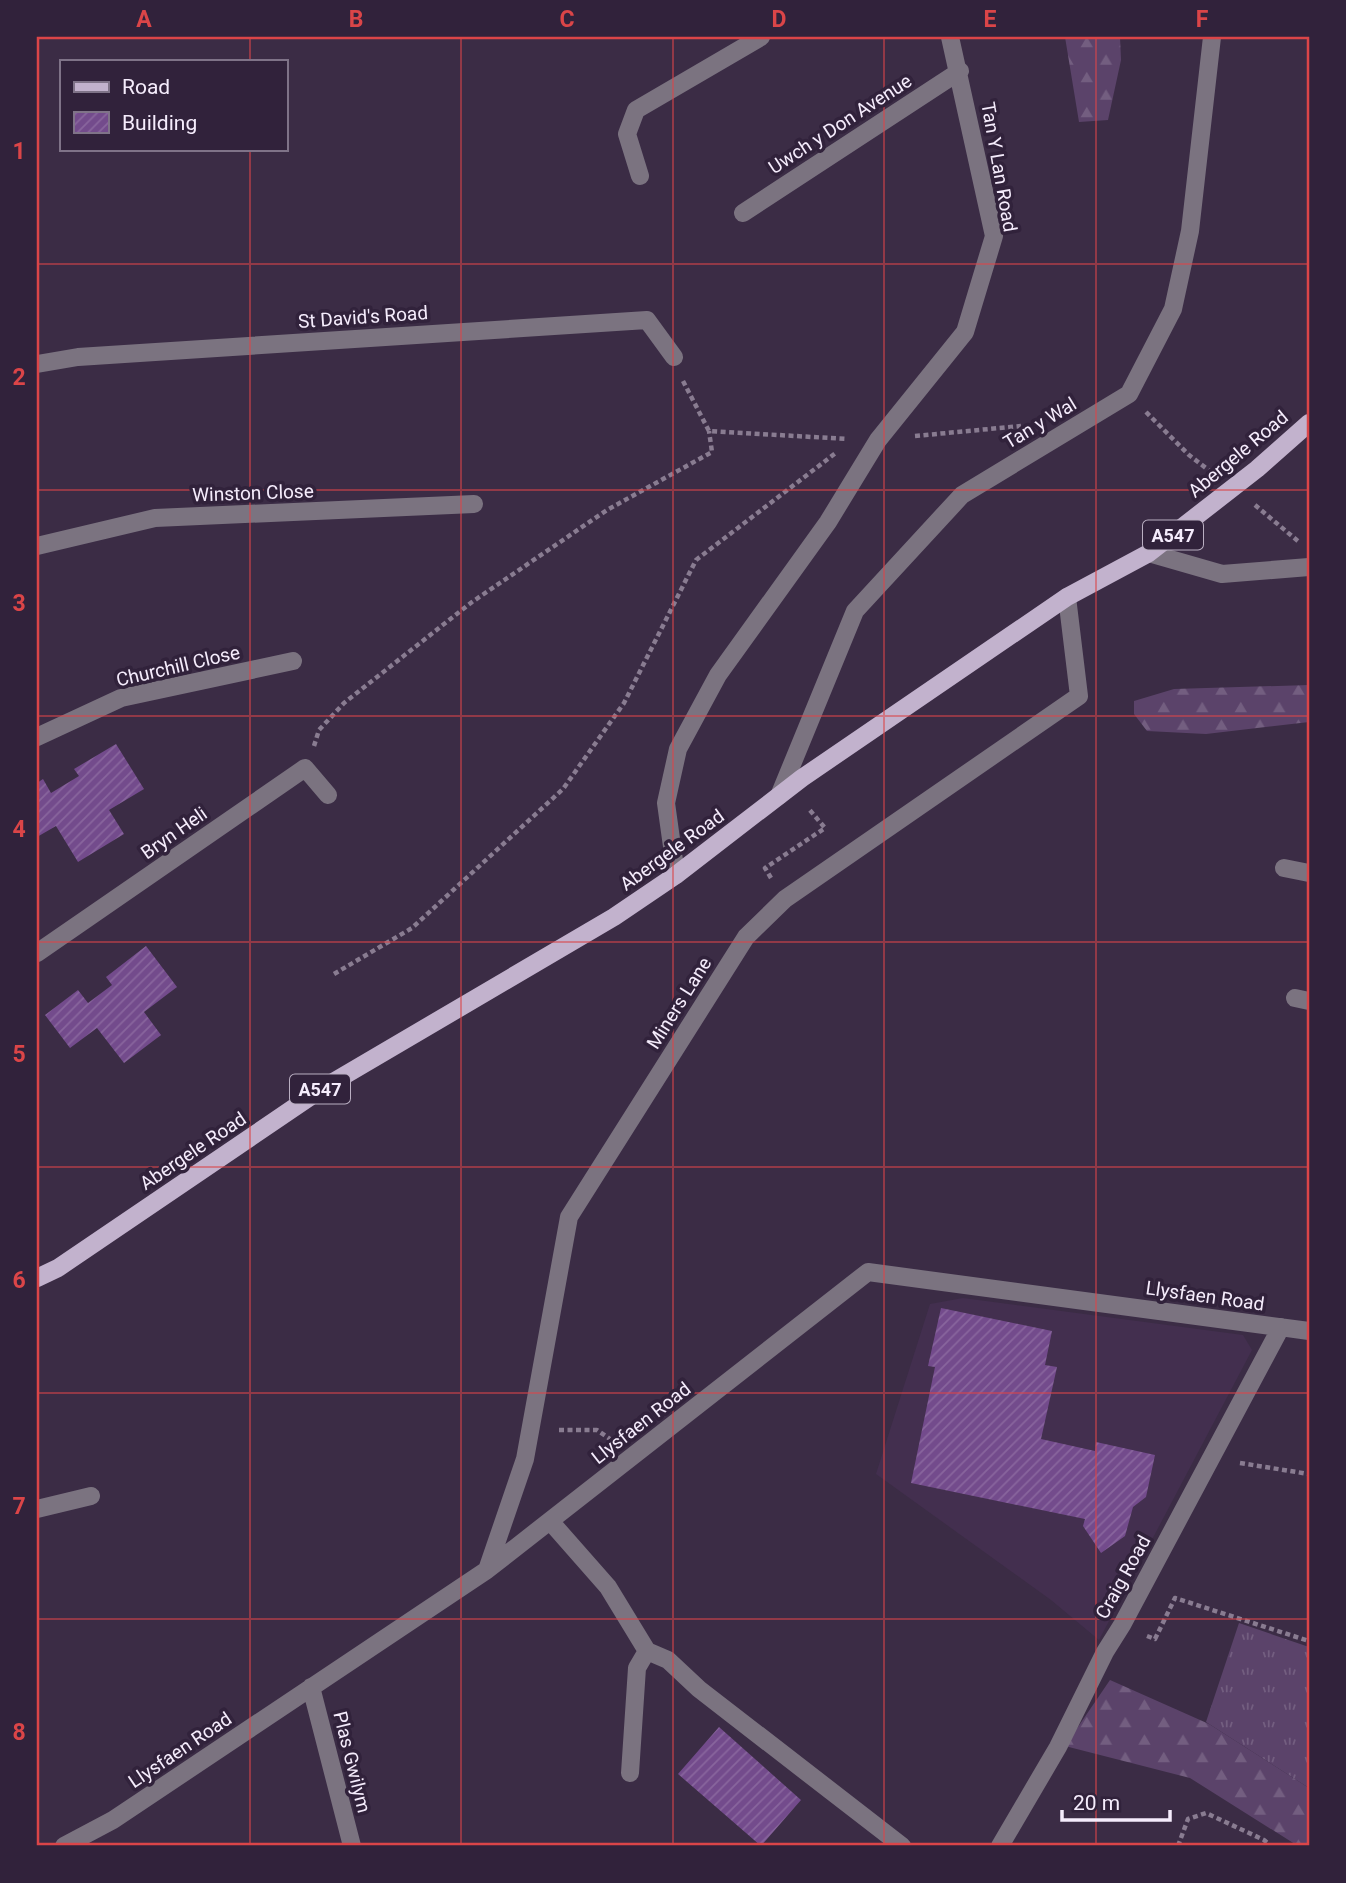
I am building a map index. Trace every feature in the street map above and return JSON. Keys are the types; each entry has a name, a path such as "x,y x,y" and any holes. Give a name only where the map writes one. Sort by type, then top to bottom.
{"main road":[{"name":"Abergele Road","path":"37,1278 58,1268 323,1088 614,917 676,875 779,796 1067,597 1149,553 1257,469 1309,423"}],"street":[{"path":"640,176 627,134 636,110 761,37"},
{"name":"Tan Y Lan Road","path":"676,875 666,803 678,749 718,675 828,522 878,440 965,332 994,236 960,71 950,37"},
{"path":"1129,394 1173,309 1190,231 1212,37"},
{"name":"Uwch y Don Avenue","path":"744,213 960,71"},
{"name":"St David's Road","path":"37,364 78,357 647,320 674,357"},
{"name":"Tan y Wal","path":"779,796 855,611 962,495 1129,394"},
{"name":"Winston Close","path":"37,546 155,518 474,504"},
{"path":"1149,553 1222,574 1309,567"},
{"name":"Miners Lane","path":"487,1570 525,1459 569,1217 746,937 785,899 1079,696 1067,597"},
{"name":"Churchill Close","path":"37,737 121,698 293,661"},
{"path":"305,768 328,795"},
{"name":"Bryn Heli","path":"41,943 305,768"},
{"path":"1284,868 1309,873"},
{"name":"Llysfaen Road","path":"64,1846 113,1820 487,1570 868,1272 1309,1331"},
{"name":"Craig Road","path":"1000,1846 1058,1747 1105,1652 1281,1327"},
{"path":"37,1509 91,1496"},
{"path":"550,1521 608,1587 647,1651 668,1660 699,1689 902,1846"},
{"path":"629,1773 637,1668 647,1651"},
{"name":"Plas Gwilym","path":"311,1687 352,1846"}],"path":[{"path":"305,768 319,730 344,703 472,601 607,510 712,452 709,431 689,397 674,357"},
{"path":"1129,394 1189,455 1211,472"},
{"path":"878,440 1022,425"},
{"path":"334,974 412,928 563,789 624,703 696,561 855,439 709,431"},
{"path":"1251,502 1300,543 1272,569"},
{"path":"765,868 825,828"},
{"path":"530,1430 597,1430"},
{"path":"1211,1458 1309,1474"},
{"path":"1122,1625 1155,1639 1175,1598 1309,1641"},
{"path":"1178,1846 1188,1819 1206,1813 1264,1840 1271,1846"}],"shaded area":[{"path":"963,1298 1243,1335 1252,1350 1099,1640 1051,1600 876,1474 930,1304"}],"green space":[{"path":"1065,37 1120,37 1121,60 1108,120 1079,122"},
{"path":"1309,685 1309,722 1206,734 1147,731 1134,714 1134,701 1174,689"},
{"path":"1239,1623 1309,1647 1309,1788 1206,1722"},
{"path":"1110,1680 1209,1724 1309,1788 1309,1846 1298,1846 1190,1778 1065,1746"}],"building":[{"path":"116,744 144,789 109,810 124,834 78,862 56,826 37,837 37,783 43,779 51,793 79,776 74,769"},
{"path":"146,946 177,987 144,1012 161,1035 124,1063 97,1028 70,1048 45,1015 78,990 88,1003 112,985 106,977"},
{"path":"941,1308 1052,1331 1045,1365 1057,1367 1041,1439 1095,1451 1096,1442 1155,1455 1146,1497 1133,1507 1125,1536 1101,1553 1083,1526 1085,1519 911,1483 935,1367 928,1366"},
{"path":"719,1727 801,1800 761,1846 678,1774"}]}
